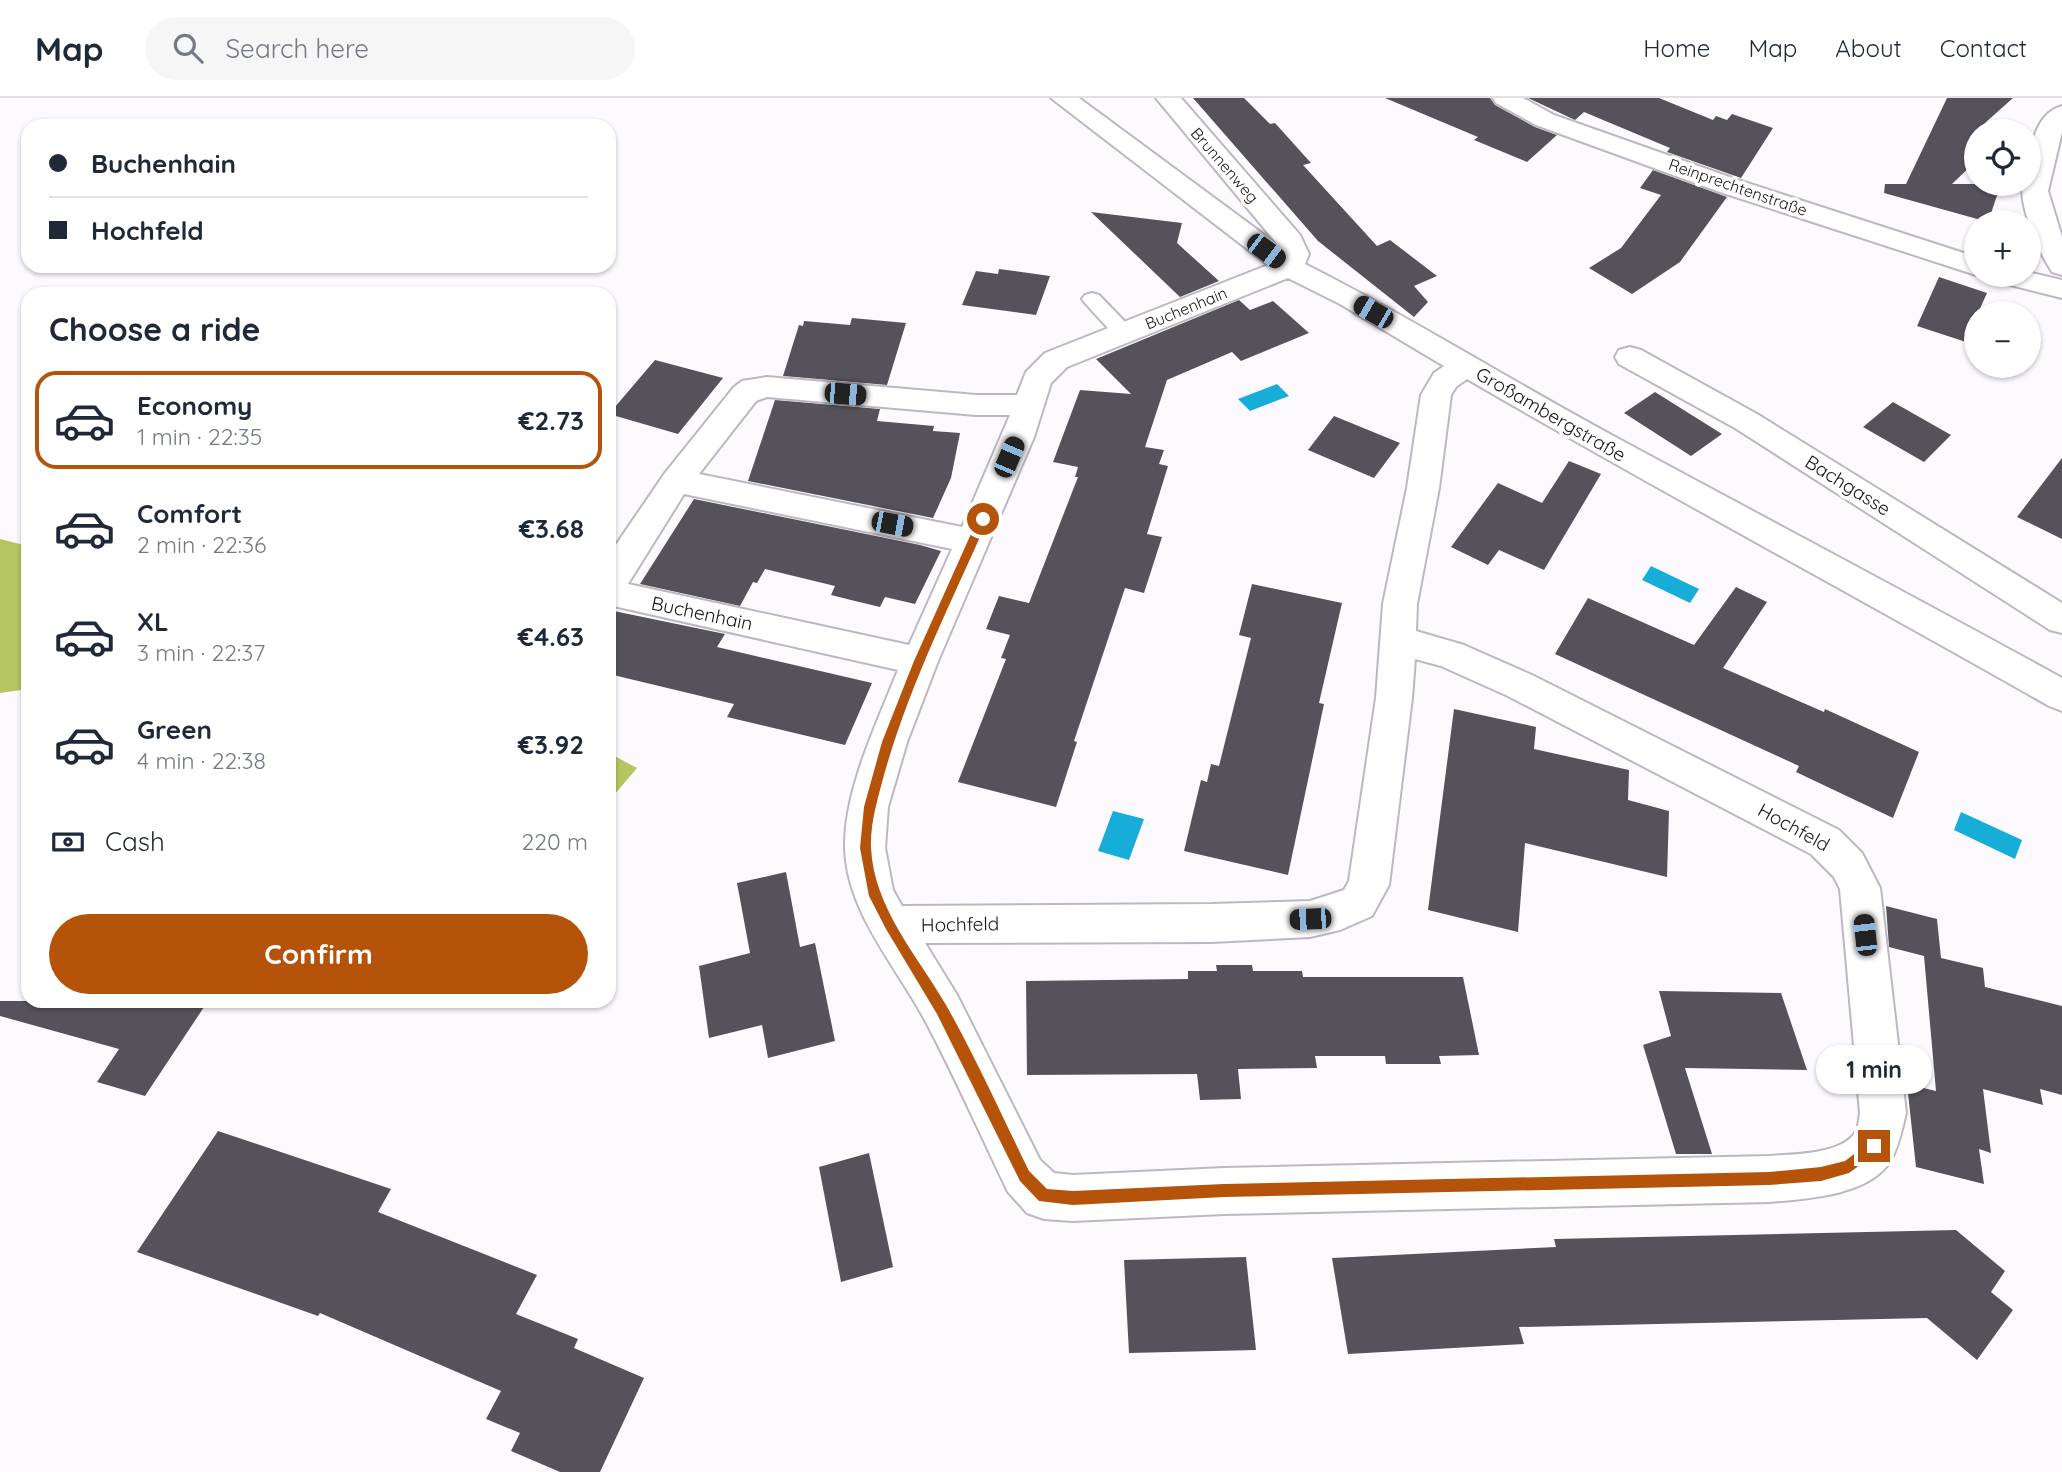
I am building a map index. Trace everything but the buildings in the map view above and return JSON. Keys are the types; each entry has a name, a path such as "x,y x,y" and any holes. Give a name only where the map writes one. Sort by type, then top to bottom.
{"street":[{"name":"Großambergstraße","path":"1063,98 1289,267 1350,298 1606,446 1856,580 2062,696"},
{"name":"Brunnenweg","path":"1168,98 1290,241 1295,254 1289,267"},
{"name":"Reinprechtenstraße","path":"1504,98 1545,120 1729,186 1964,262"},
{"path":"2062,114 2048,133 2035,191 2047,234 2062,266"},
{"name":"Buchenhain","path":"890,925 873,892 865,848 869,807 888,742 920,661 1018,437 1037,379 1056,360 1289,267"},
{"path":"2041,284 2062,289"},
{"name":"Bachgasse","path":"1630,357 1746,421 2062,620"},
{"name":"Hochfeld","path":"890,925 1211,923 1310,919 1340,912 1358,904 1369,885 1394,698 1400,604 1423,488 1436,395 1445,380 1465,365"},
{"name":"Buchenhain","path":"616,572 676,481 723,419 753,388 976,405 1028,405"},
{"path":"676,481 973,541"},
{"name":"Buchenhain","path":"616,594 920,661"},
{"name":"Hochfeld","path":"890,925 942,1010 1024,1176 1044,1196 1073,1198 1224,1191 1769,1178 1821,1174 1849,1167 1874,1146 1883,1113 1860,888 1856,877 1836,850 1748,801 1521,686 1451,655 1398,639"}],"lane":[{"path":"1092,299 1124,333"}],"green space":[{"path":"0,539 21,544 21,690 0,693"},
{"path":"616,757 637,768 616,793"}],"water":[{"path":"1277,384 1289,396 1250,411 1238,399"},
{"path":"1651,566 1699,589 1690,603 1642,580"},
{"path":"1113,811 1144,819 1129,860 1098,851"},
{"path":"1961,812 2022,840 2015,859 1954,830"}],"route":[{"path":"983,519 920,661 888,742 869,807 865,848 873,892 942,1010 1024,1176 1044,1196 1073,1198 1224,1191 1769,1178 1821,1174 1849,1167 1874,1146"}]}
